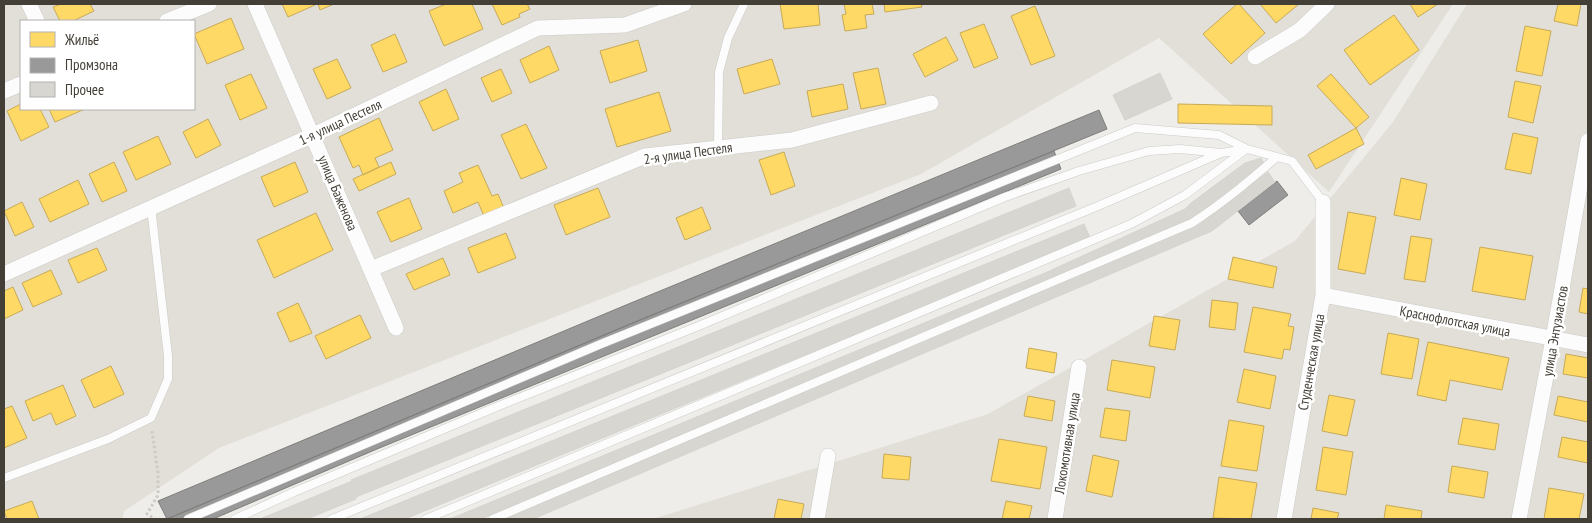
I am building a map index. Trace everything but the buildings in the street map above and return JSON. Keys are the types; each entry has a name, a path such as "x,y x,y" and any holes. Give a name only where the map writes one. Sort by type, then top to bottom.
{"street":[{"path":"29,4 37,20"},
{"path":"169,20 209,4"},
{"name":"улица Баженова","path":"255,4 396,328"},
{"name":"1-я улица Пестеля","path":"4,274 313,136 538,28 625,25 684,4"},
{"path":"1255,57 1300,30 1327,4"},
{"path":"4,91 20,84"},
{"name":"2-я улица Пестеля","path":"371,269 646,156 792,140 931,103"},
{"name":"улица Энтузиастов","path":"1519,519 1588,142"},
{"name":"Студенческая улица","path":"1284,519 1322,295 1323,202"},
{"name":"Краснофлотская улица","path":"1322,295 1588,345"},
{"name":"Локомотивная улица","path":"1054,519 1079,367"},
{"path":"817,519 828,456"}],"lane":[{"path":"718,148 718,72 728,38 744,4"},
{"path":"188,519 601,344 1135,128 1219,135 1247,149 1292,161 1323,202"},
{"path":"235,519 294,492 501,405 701,325 1005,197 1078,171 1148,151 1180,149 1221,153 1247,149"},
{"path":"426,519 1130,224 1185,195 1247,149"},
{"path":"332,519 1079,214 1221,153"},
{"path":"493,519 1192,222 1206,214 1240,188 1277,157"},
{"path":"4,478 108,439 150,418 168,378 168,356 151,208"}],"path":[{"path":"150,418 158,473 158,495 147,514 155,519"}],"shaded area":[{"path":"4,4 1453,4 1329,192 1159,38 921,174 219,448 124,511 122,519 4,519"},
{"path":"1467,4 1588,4 1588,519 653,519 988,414 1295,241 1393,122"}]}
